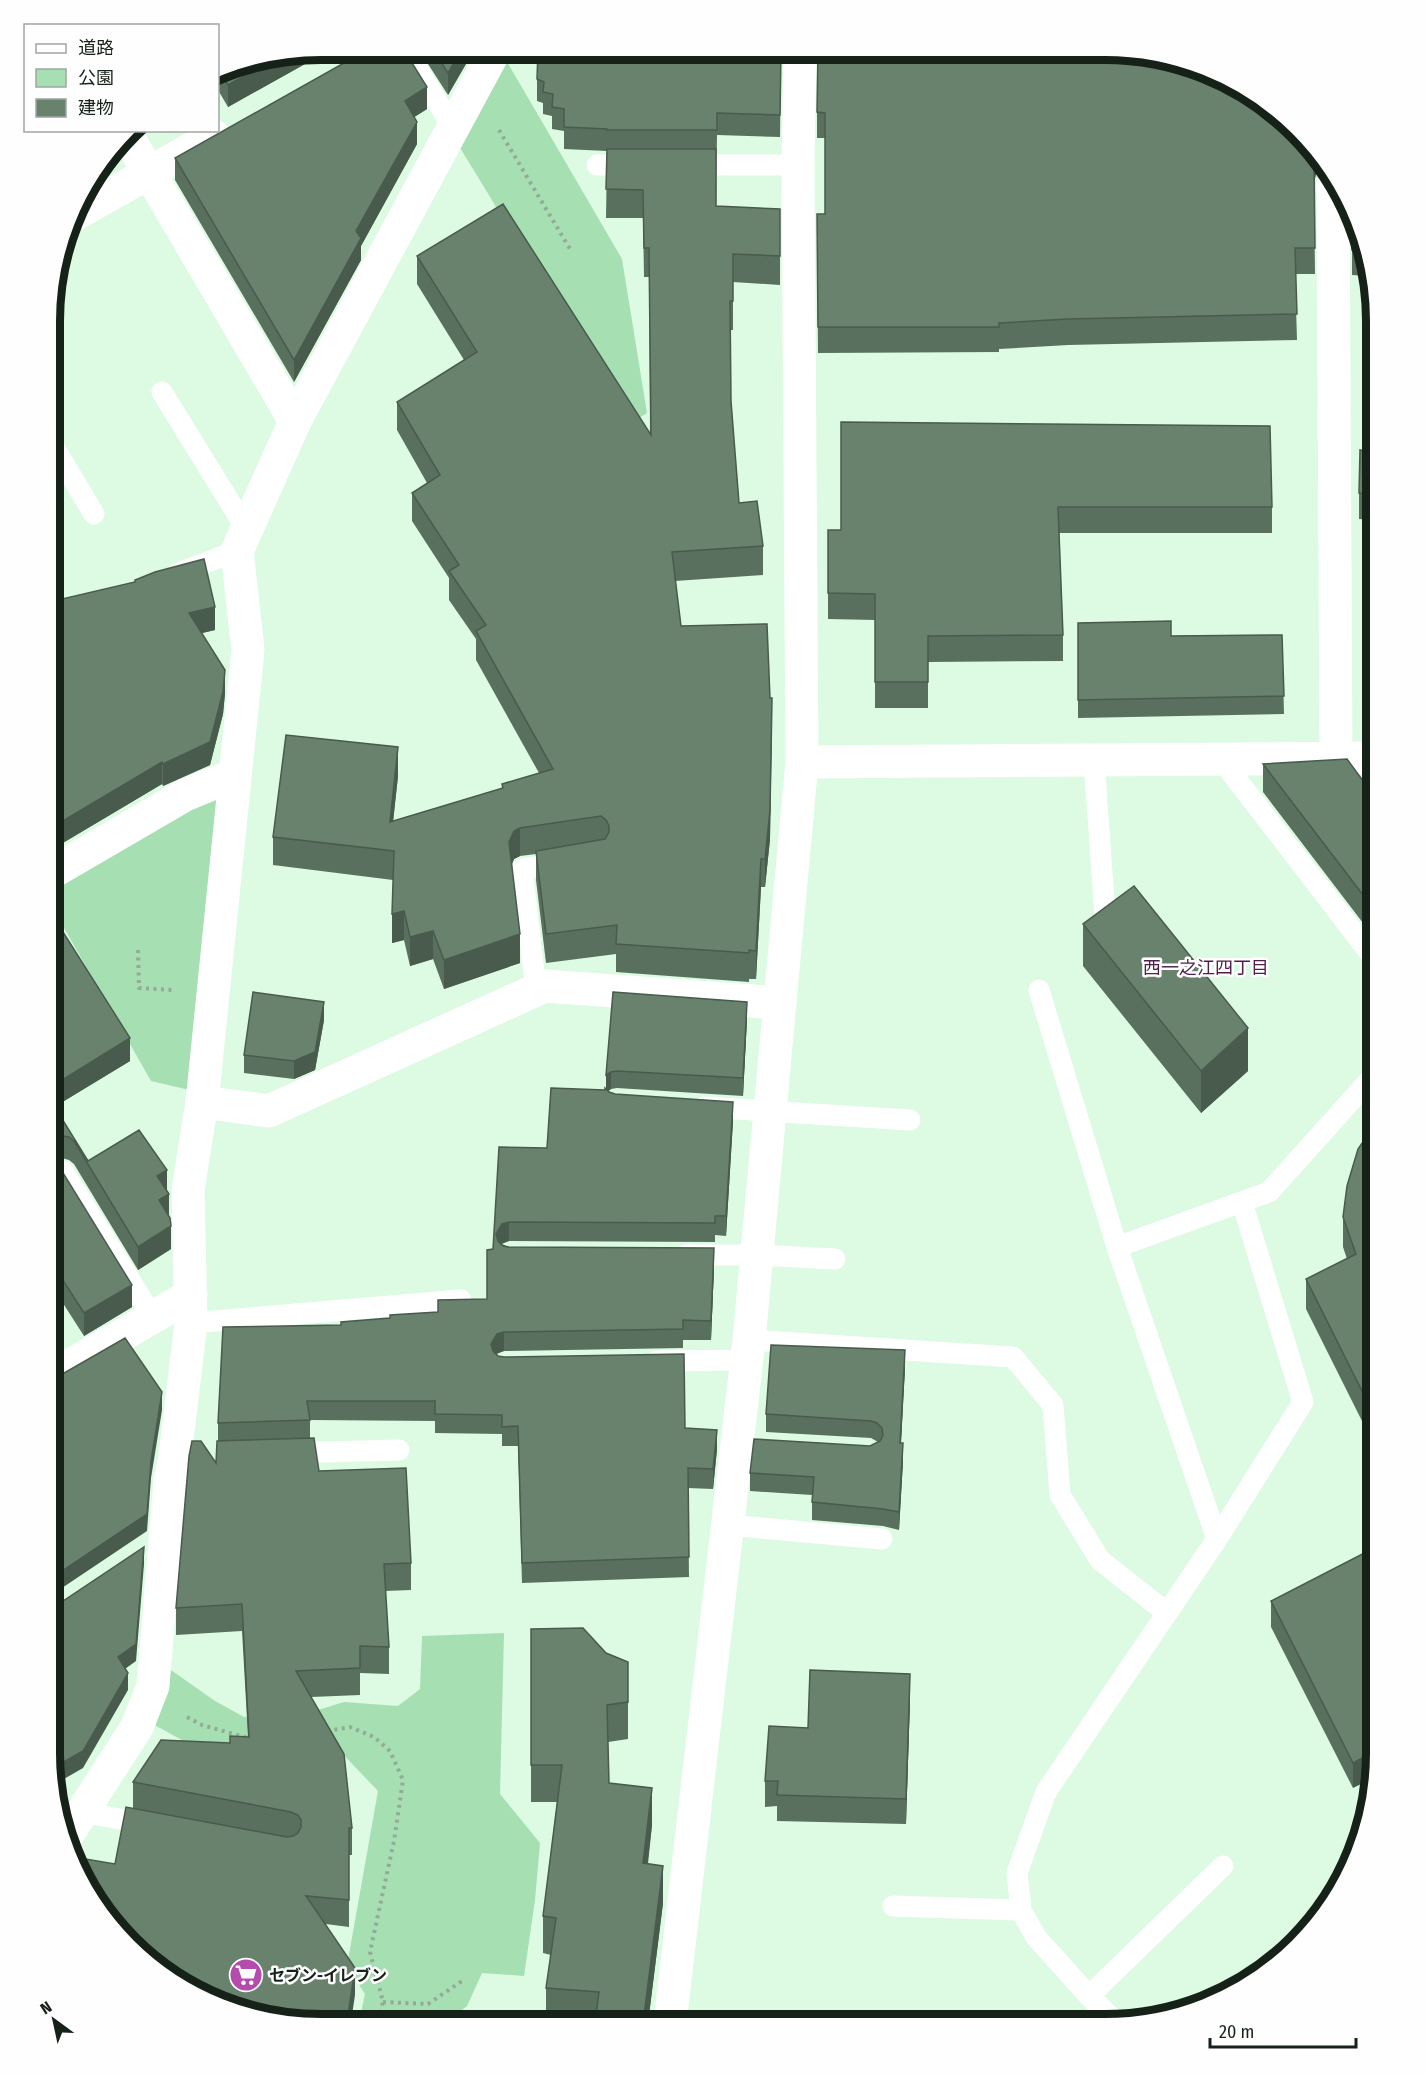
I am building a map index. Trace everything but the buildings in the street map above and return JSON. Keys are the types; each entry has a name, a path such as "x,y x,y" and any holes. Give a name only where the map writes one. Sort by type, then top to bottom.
{"street":[{"path":"75,1823 137,1727 153,1686 156,1541 170,1480 186,1456 191,1309 188,1190 202,1102 248,650 242,541 295,421 490,60"},
{"path":"671,2014 728,1525 748,1444 748,1350 802,762 798,165 800,60"},
{"path":"86,208 242,120"},
{"path":"131,143 295,421"},
{"path":"1334,197 1336,758"},
{"path":"802,762 1366,758"},
{"path":"60,868 185,795 234,775"},
{"path":"202,1102 270,1111 545,986 780,1003"},
{"path":"60,1371 152,1316 191,1309"}],"lane":[{"path":"412,60 453,128"},
{"path":"597,165 798,165"},
{"path":"155,582 242,541 162,392"},
{"path":"60,457 94,514"},
{"path":"1221,759 1366,948"},
{"path":"1094,760 1105,915"},
{"path":"536,990 522,869 586,859"},
{"path":"1038,990 1117,1247 1217,1539"},
{"path":"1117,1247 1269,1192 1366,1084"},
{"path":"687,1106 910,1120"},
{"path":"63,1171 152,1316"},
{"path":"1108,2014 1036,1937 1021,1910 1017,1872 1046,1792 1217,1539 1303,1402 1242,1203"},
{"path":"662,1255 757,1255 835,1259"},
{"path":"191,1309 461,1300"},
{"path":"643,1362 748,1350 1013,1358 1053,1405 1060,1495 1100,1560 1167,1613"},
{"path":"268,1454 399,1450"},
{"path":"728,1525 882,1539"},
{"path":"75,1823 175,1830"},
{"path":"1089,1996 1223,1866"},
{"path":"894,1905 1021,1910"}],"path":[{"path":"475,88 570,249"},
{"path":"138,950 139,988 212,992"},
{"path":"149,1694 202,1725 252,1739"},
{"path":"317,1732 350,1727 374,1737 390,1752 403,1780 394,1841 370,1952 382,2002 380,2014"},
{"path":"382,2002 428,2004 462,1981"}],"green space":[{"path":"506,60 622,259 647,413 577,457 610,394 459,146"},
{"path":"227,787 198,1092 151,1081 60,921 60,877"},
{"path":"504,1633 500,1794 540,1843 535,1900 524,1976 482,1973 467,2006 457,2014 361,2014 365,1994 347,1966 378,1791 337,1748 202,1751 149,1722 168,1668 215,1701 244,1717 302,1715 344,1702 398,1706 420,1689 422,1636"}],"place":[{"name":"セブン-イレブン","path":"246,1975"}],"district":[{"name":"西一之江四丁目","path":"1206,968"}]}
